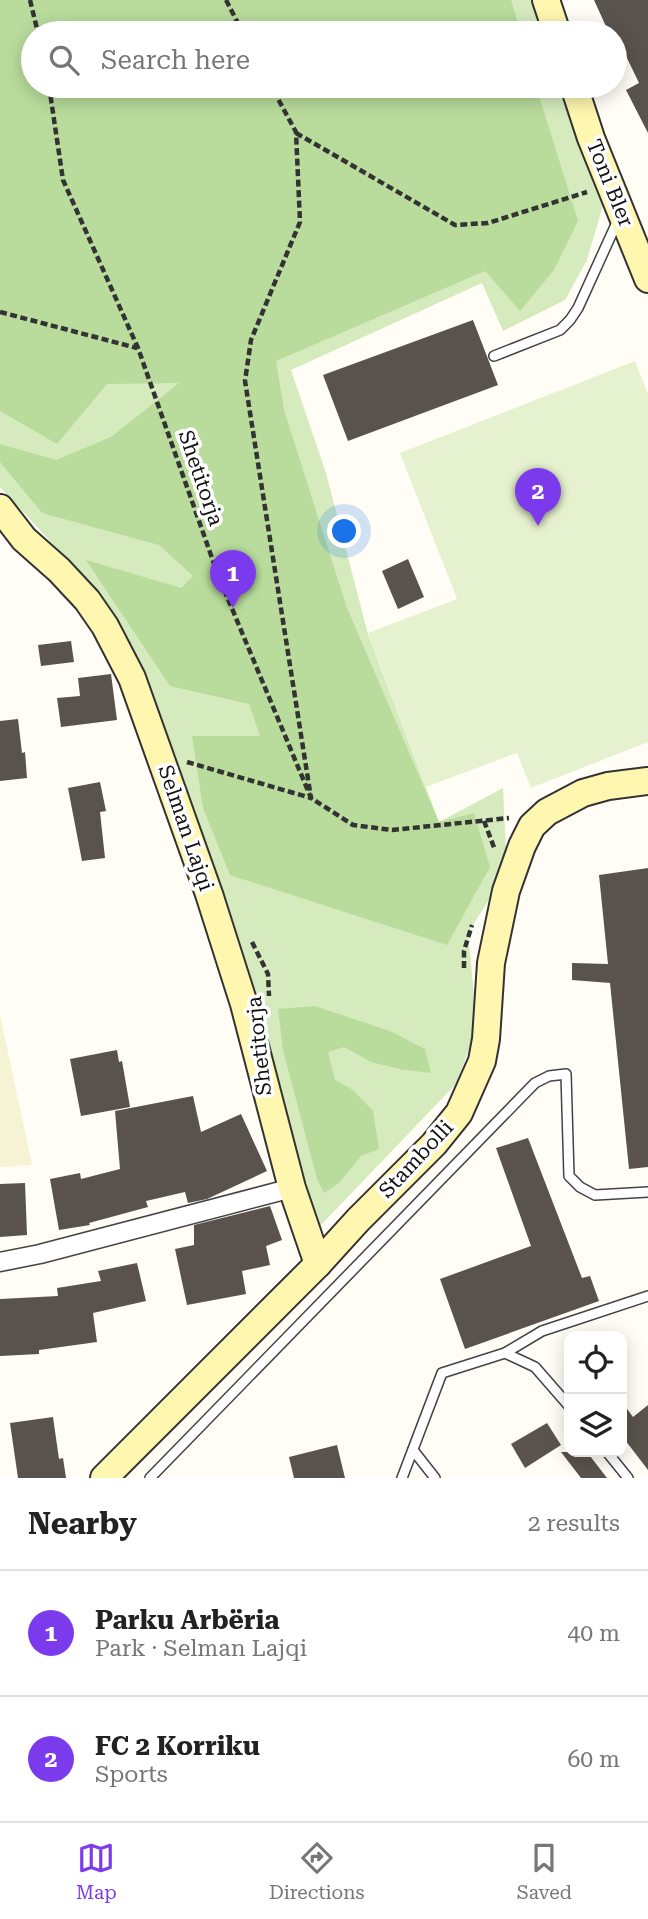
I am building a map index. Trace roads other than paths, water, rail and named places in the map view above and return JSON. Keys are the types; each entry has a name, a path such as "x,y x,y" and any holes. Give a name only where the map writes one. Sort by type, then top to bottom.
{"street":[{"path":"546,0 553,21"},
{"name":"Toni Bler","path":"578,98 591,138 648,279"},
{"name":"Selman Lajqi","path":"0,508 24,539 87,600 132,678 209,894 244,1004 292,1188 318,1264"},
{"name":"Stambolli","path":"104,1478 318,1264 434,1143 459,1113 482,1060 491,963 506,891 522,845 533,826 547,812 583,793 619,784 648,781"},
{"path":"0,1262 292,1188"}],"lane":[{"path":"494,356 560,330 570,320 578,308 621,212"},
{"path":"150,1478 535,1083 549,1076 566,1074 569,1176 580,1187 595,1195 648,1192"},
{"path":"402,1478 442,1373 505,1353 542,1331 648,1296"},
{"path":"505,1353 535,1367 564,1400"},
{"path":"413,1450 435,1478"},
{"path":"611,1457 628,1478"}],"place":[{"name":"FC 2 Korriku","path":"538,526"},
{"name":"Parku Arbëria","path":"233,608"}]}
